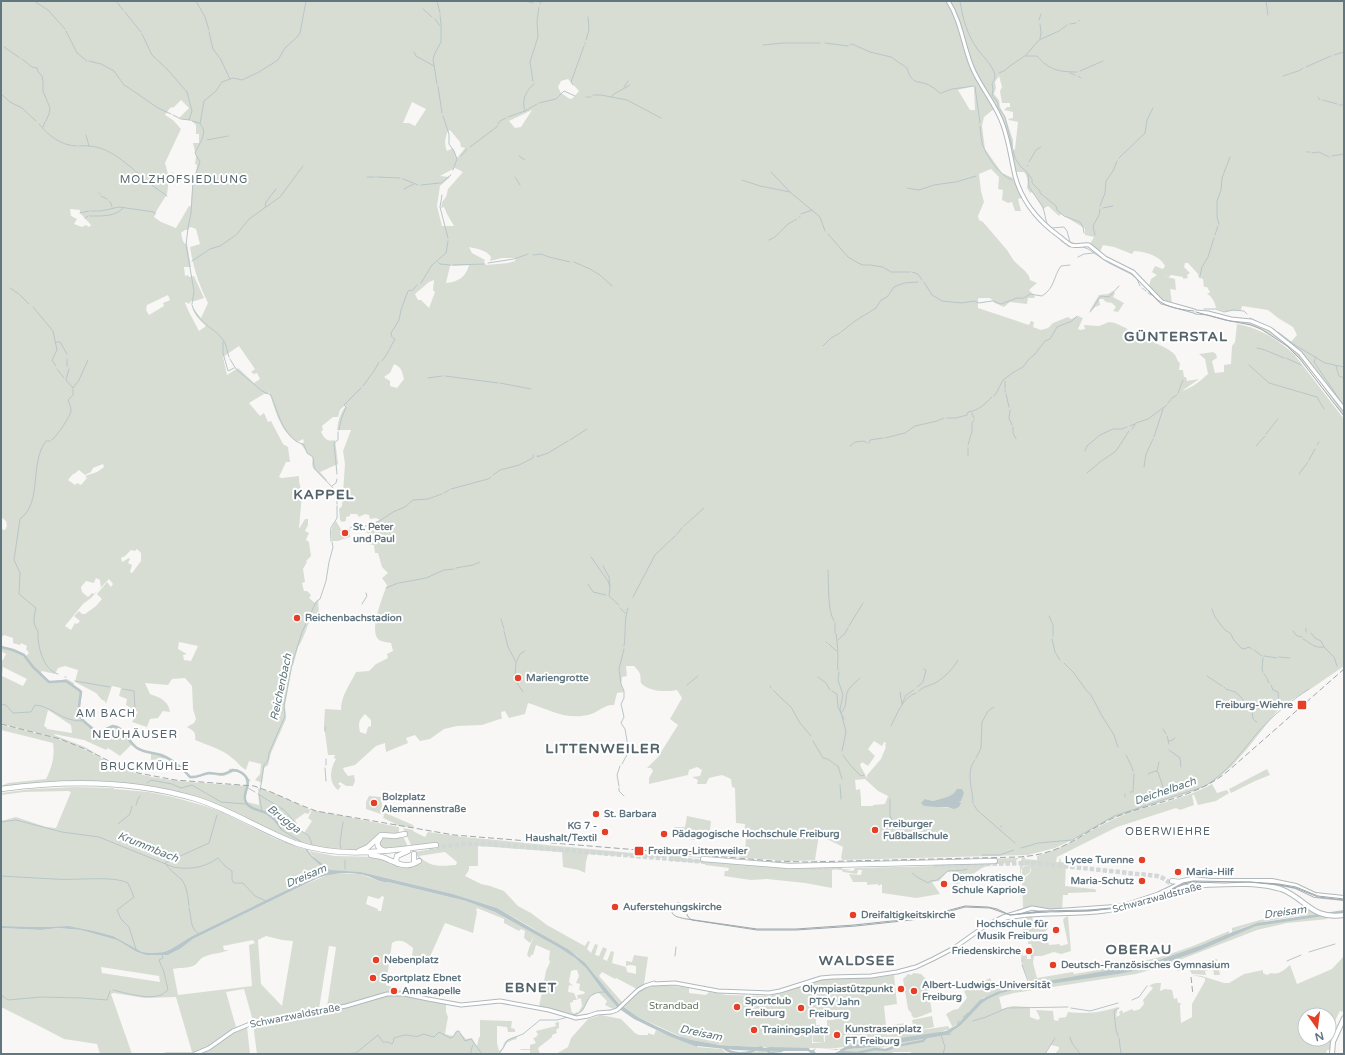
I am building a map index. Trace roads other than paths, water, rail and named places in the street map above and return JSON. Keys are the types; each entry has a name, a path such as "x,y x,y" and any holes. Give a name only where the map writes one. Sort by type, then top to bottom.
{"highway":[{"path":"1,790 82,786 118,787 181,797 211,806 281,839 301,846 344,855 371,855 429,848"},
{"path":"391,851 382,850 379,848 377,843 378,840 384,836 400,834"},
{"path":"351,853 365,849 381,835 400,834 406,838"},
{"path":"309,848 351,853 391,851 436,845"},
{"path":"398,864 396,861 397,856 408,851"},
{"path":"371,855 386,858 405,866 416,862 414,854"},
{"path":"703,859 789,866 995,861"},
{"path":"843,867 934,865"},
{"path":"1172,881 1179,882 1193,879"},
{"path":"1180,888 1204,885"}],"main road":[{"path":"948,1 956,17 972,67 981,85 998,112 1004,126 1017,182 1032,211 1038,219 1046,227 1069,244 1076,246 1089,245 1105,258 1132,272 1164,303 1208,313 1230,320 1251,321 1270,329 1300,353 1344,409"},
{"name":"Schwarzwaldstraße","path":"1193,879 1211,881 1272,882 1296,886 1315,894 1344,898"},
{"name":"Schwarzwaldstraße","path":"195,1054 209,1048 233,1031 253,1023 346,1006 387,994 408,994 461,1005 500,1001 549,1010 572,1017 584,1017 597,1013 611,1012 618,1009 638,990 645,986 659,982 718,991 769,993 821,978 871,976 897,972 916,967 933,959 954,948 993,922 1003,917 1026,910 1034,908 1050,910 1088,909 1125,905 1166,891 1177,884 1200,880"},
{"path":"1272,882 1310,909 1325,915 1344,915"},
{"name":"Schwarzwaldstraße","path":"993,922 1020,914 1023,916 1121,909 1171,893 1204,885 1265,886 1272,882"},
{"path":"1105,911 1110,907"},
{"path":"1023,916 1026,910"},
{"path":"1333,1054 1333,1042 1344,1018"},
{"path":"1333,1054 1334,1044 1344,1023"}],"waterway":[{"path":"34,1 48,10 65,29"},
{"path":"116,1 123,10"},
{"path":"196,1 205,17 209,30"},
{"name":"Reichenbach","path":"192,304 194,291 186,245 191,213 193,181 200,162 195,153 201,142 204,131 200,124 204,101 216,91 222,82 233,78 242,80 259,72 278,60 285,48 300,33 306,1"},
{"path":"437,1 440,13"},
{"path":"526,1 533,3"},
{"path":"960,1 968,32 978,50 992,67 995,74 992,84 992,95 1005,117 1015,158 1021,167 1028,173 1029,187 1043,207 1047,224 1052,228 1064,227 1067,231 1070,242 1076,244"},
{"path":"1266,1 1268,15"},
{"path":"533,81 530,62 538,37 537,21 539,7"},
{"path":"423,9 432,17"},
{"path":"125,12 141,32"},
{"path":"1039,20 1041,14"},
{"path":"437,84 433,59 441,42 440,15"},
{"path":"586,40 589,30 588,17"},
{"path":"435,19 440,26"},
{"path":"1070,24 1076,23"},
{"path":"1040,24 1040,39"},
{"path":"999,73 1026,55 1039,40 1059,31 1067,25"},
{"path":"66,31 77,53 87,61"},
{"path":"209,32 213,49 219,57"},
{"path":"142,34 152,55 168,70 187,92 192,111 189,120"},
{"path":"763,45 783,43 820,43"},
{"path":"825,43 848,46"},
{"path":"850,45 852,44 870,52 891,57 907,68 909,74 914,80 927,84 940,93"},
{"path":"573,85 571,82 584,46"},
{"path":"4,47 20,58"},
{"path":"414,52 416,56 434,66"},
{"path":"1334,55 1344,52"},
{"path":"1026,56 1037,56 1041,61 1050,67 1060,71 1077,72"},
{"path":"1306,67 1331,56"},
{"path":"220,58 230,79"},
{"path":"22,59 32,67 37,68 38,72 42,76 43,91 50,108 46,121"},
{"path":"89,61 101,64 114,71 124,85 158,108 171,114"},
{"path":"1080,71 1103,61"},
{"path":"1283,76 1303,68"},
{"path":"1070,73 1075,75"},
{"path":"624,87 628,81"},
{"path":"525,111 525,96 534,84"},
{"path":"611,97 630,85"},
{"path":"438,86 442,113"},
{"path":"941,93 952,89 974,86"},
{"path":"975,87 980,123"},
{"path":"539,103 556,99 564,91 575,96"},
{"path":"1,94 10,102 22,108 36,121"},
{"path":"593,95 627,100 661,118"},
{"path":"586,97 591,97"},
{"path":"1323,100 1337,104"},
{"path":"508,117 525,111 537,104"},
{"path":"1339,105 1344,105"},
{"path":"1119,158 1145,133 1147,120 1153,108"},
{"path":"173,115 181,119 190,120"},
{"path":"443,116 449,134 449,144 457,159 453,170"},
{"path":"498,124 506,118"},
{"path":"192,121 199,123"},
{"path":"43,127 45,122"},
{"path":"39,124 46,132 60,142 71,146 77,146"},
{"path":"470,147 498,126"},
{"path":"980,126 982,144 985,151 994,166 1007,178 1012,180"},
{"path":"86,135 89,146"},
{"path":"207,140 228,136"},
{"path":"79,146 93,146 106,150 138,173"},
{"path":"1029,162 1036,150 1041,147"},
{"path":"461,156 467,149"},
{"path":"1312,153 1319,152 1329,157"},
{"path":"1332,156 1344,154"},
{"path":"519,156 525,160"},
{"path":"1219,224 1217,217 1217,201 1221,190 1222,178 1230,157"},
{"path":"1100,206 1105,193 1106,181 1113,171 1117,161"},
{"path":"237,234 249,219 280,197 303,166"},
{"path":"771,172 790,192"},
{"path":"138,174 167,196"},
{"path":"441,183 451,175"},
{"path":"1029,175 1032,179 1032,183 1040,191 1040,193 1056,206 1057,210 1064,216 1080,222 1084,233"},
{"path":"956,182 976,176"},
{"path":"367,177 375,177"},
{"path":"377,177 400,178"},
{"path":"515,177 520,185"},
{"path":"403,179 418,185"},
{"path":"742,180 760,186 790,192 820,217 825,231"},
{"path":"907,188 919,190 934,185 955,182"},
{"path":"421,185 440,183"},
{"path":"404,189 414,184"},
{"path":"265,207 266,202 276,189"},
{"path":"442,195 440,207 448,238"},
{"path":"101,196 107,199"},
{"path":"109,201 112,207"},
{"path":"1103,208 1113,206"},
{"path":"91,211 101,211 119,207 154,212 155,214"},
{"path":"90,216 112,214 123,208"},
{"path":"1095,235 1093,226 1099,215 1100,209"},
{"path":"801,214 812,210"},
{"path":"80,213 89,211"},
{"path":"769,240 775,237 788,224 797,219"},
{"path":"1215,235 1218,226"},
{"path":"828,234 848,257 858,263 883,267 891,272 910,272"},
{"path":"192,261 210,249 220,246 236,235"},
{"path":"1200,276 1202,267 1208,257 1214,238"},
{"path":"421,283 432,265 446,253 448,241"},
{"path":"1083,247 1131,274 1137,279 1140,286"},
{"path":"1078,257 1084,254 1094,253"},
{"path":"488,263 514,259 528,254"},
{"path":"533,255 541,254 570,262"},
{"path":"438,262 440,264 450,265"},
{"path":"574,262 600,275 612,286"},
{"path":"453,265 484,264"},
{"path":"993,301 1001,304 1017,298 1024,298 1030,294 1042,296 1052,286 1056,274 1061,266 1070,265"},
{"path":"912,272 918,274 922,280"},
{"path":"841,332 876,308 881,300 887,297 894,287 904,283 918,282"},
{"path":"924,282 932,295 942,301 962,303 992,301"},
{"path":"412,291 417,285"},
{"path":"1090,312 1101,296 1109,297 1119,286"},
{"path":"10,288 19,294 29,304"},
{"path":"1142,288 1146,291"},
{"path":"392,337 391,333 399,320 408,291 411,290"},
{"name":"Reichenbach","path":"192,305 198,317 224,341 229,357"},
{"path":"33,307 53,331 57,350 52,360 56,366"},
{"path":"1204,309 1216,309 1224,312 1233,310 1244,311 1247,314"},
{"path":"994,396 1003,380 1023,367 1045,341 1050,339 1057,327 1072,321 1077,316"},
{"path":"1250,318 1275,330"},
{"path":"1278,332 1295,345 1325,363 1344,367"},
{"path":"823,346 831,338 840,333"},
{"path":"382,361 395,339 393,338"},
{"path":"56,342 60,342 67,354"},
{"name":"Reichenbach","path":"223,342 223,353 228,371 234,368"},
{"path":"1257,348 1284,358"},
{"path":"1316,357 1314,362 1344,406"},
{"path":"1286,358 1301,365"},
{"path":"67,359 67,366"},
{"name":"Reichenbach","path":"230,359 236,369 262,391 271,395 284,427 297,442"},
{"path":"69,369 66,380 73,388 79,380 88,360"},
{"path":"363,386 379,362"},
{"path":"1249,365 1269,383 1317,397 1324,409"},
{"path":"1336,366 1339,376 1344,378"},
{"path":"57,369 64,378"},
{"path":"428,378 442,376"},
{"path":"445,376 498,383"},
{"path":"1178,393 1183,380"},
{"path":"1005,381 1005,388"},
{"path":"500,383 531,389"},
{"path":"339,430 346,407 344,405 361,388"},
{"path":"52,440 64,425 71,412 71,407 68,400 73,395 73,389"},
{"path":"1006,394 1009,407"},
{"path":"1168,403 1177,395"},
{"path":"947,418 956,418 967,415 968,412 978,409 992,397"},
{"path":"1132,429 1136,423 1148,419 1167,405"},
{"path":"1154,437 1163,409"},
{"path":"1010,410 1009,418 1012,425"},
{"path":"972,413 974,418"},
{"path":"885,438 905,433 915,426 944,418"},
{"path":"1266,434 1278,419"},
{"path":"968,445 972,431 972,423 974,420"},
{"path":"1130,426 1135,424"},
{"path":"1013,427 1013,433 1016,439"},
{"path":"1085,451 1087,446 1100,435 1113,429 1122,429 1127,427"},
{"path":"570,440 587,429"},
{"path":"1087,473 1116,451 1129,431"},
{"path":"337,474 334,443 338,440 338,432"},
{"path":"1256,446 1265,436"},
{"path":"869,443 870,440 883,438"},
{"path":"1144,467 1146,454 1153,439"},
{"path":"50,441 46,441 41,450 31,503 27,512 20,519 14,560 20,573 19,594 36,608 34,623 38,631 42,656 48,668 58,674"},
{"path":"538,455 537,457 548,453 568,441"},
{"path":"850,446 855,442 864,441 867,443"},
{"name":"Reichenbach","path":"298,442 304,445 307,453 313,457 315,469 333,488"},
{"path":"968,448 968,456"},
{"path":"1309,460 1315,449"},
{"path":"493,475 500,470 519,465 533,458 533,455"},
{"path":"1299,474 1308,462"},
{"path":"451,489 491,477"},
{"path":"332,486 336,483 337,479"},
{"path":"444,493 449,490"},
{"path":"363,526 368,526 381,520 393,512 405,507 413,500 428,499 442,494"},
{"name":"Reichenbach","path":"337,499 337,504"},
{"name":"Reichenbach","path":"331,541 331,529 337,518 337,506"},
{"path":"684,526 704,508"},
{"path":"350,528 355,525 361,525"},
{"path":"678,533 682,528"},
{"path":"633,597 655,555 675,536"},
{"name":"Reichenbach","path":"260,791 264,765 268,760 269,753 285,716 284,705 292,664 302,632 316,602 320,599 326,581 333,547 332,542"},
{"path":"591,557 608,581 610,587 609,596 619,605"},
{"path":"456,568 473,565 480,562"},
{"path":"603,566 609,577 610,586"},
{"path":"399,583 426,578 444,570 454,569"},
{"path":"828,570 829,603 834,621"},
{"path":"386,588 398,583"},
{"path":"588,584 593,592 606,595"},
{"path":"362,604 367,596 366,593"},
{"path":"849,626 863,603"},
{"path":"620,608 625,613"},
{"path":"624,646 628,608"},
{"path":"1212,609 1215,617 1224,629 1231,634 1233,639 1241,648 1244,649 1249,647 1252,649"},
{"name":"Deichelbach","path":"1049,616 1053,625 1053,636"},
{"path":"501,619 504,629"},
{"path":"835,623 835,633"},
{"path":"844,635 848,628"},
{"path":"504,631 508,647 516,662 515,677"},
{"path":"1293,631 1297,636 1302,637"},
{"path":"1311,633 1315,638 1321,641 1324,647 1334,657 1337,666"},
{"path":"836,634 838,670"},
{"path":"838,640 843,635"},
{"name":"Deichelbach","path":"1052,639 1055,652 1060,660"},
{"path":"1303,639 1317,647 1324,647"},
{"path":"829,644 837,651"},
{"name":"Brugga","path":"1,647 24,655 33,667 49,682 66,681 79,690 81,692 79,708 81,719 96,732 100,732 113,726 117,727 121,729 137,748 169,759 177,764 190,777 209,773 224,774 233,770 242,773 248,781 245,796 247,804 267,813 274,819"},
{"path":"624,649 619,669 621,684 624,691 624,698 621,704 624,717 621,723 625,729 629,752"},
{"path":"1254,650 1262,656"},
{"path":"517,661 520,654 525,651"},
{"path":"1264,656 1277,658"},
{"path":"1279,657 1290,658"},
{"path":"1263,658 1263,672"},
{"path":"919,691 942,679 958,660"},
{"name":"Deichelbach","path":"1064,663 1091,695 1114,735 1118,747"},
{"path":"917,687 923,682 926,670 924,669"},
{"path":"839,672 838,680 843,695 840,709 846,732 842,751"},
{"path":"1264,674 1267,678"},
{"path":"687,685 698,676"},
{"path":"1207,676 1222,686"},
{"path":"818,677 826,683 830,690"},
{"path":"842,712 845,707 848,691 860,678"},
{"path":"1267,679 1269,683"},
{"path":"75,681 110,687"},
{"path":"517,681 518,685"},
{"path":"1271,685 1273,690 1278,692 1279,703"},
{"path":"519,686 523,692"},
{"path":"123,689 134,691 135,709"},
{"path":"1226,689 1235,692 1242,698"},
{"name":"Deichelbach","path":"1021,848 1038,843 1072,840 1114,816 1205,786 1228,768 1271,719 1289,703 1309,689"},
{"path":"773,690 781,698"},
{"path":"902,704 906,695 914,690"},
{"path":"832,691 837,694 838,707 844,719"},
{"path":"900,692 902,704"},
{"path":"891,726 898,711 907,698 916,693"},
{"path":"781,698 791,707 800,723 811,736"},
{"path":"1242,699 1250,706 1253,719 1257,722"},
{"name":"Deichelbach","path":"1280,705 1287,702"},
{"path":"1,704 6,705 13,713 31,712 35,705 47,708 63,717 75,721 82,721"},
{"path":"976,758 981,748 982,722 988,711 994,707"},
{"path":"1163,729 1166,734"},
{"path":"1167,736 1169,744"},
{"path":"1168,740 1171,741 1175,738"},
{"path":"813,741 823,758 838,766 842,779"},
{"path":"1169,750 1180,758 1181,767"},
{"path":"622,764 628,753"},
{"path":"843,755 861,776 864,775"},
{"name":"Deichelbach","path":"1126,755 1133,771"},
{"path":"326,759 326,765"},
{"path":"973,803 970,770 975,760"},
{"path":"1157,771 1159,762"},
{"path":"619,786 617,775 620,766"},
{"path":"325,768 326,781"},
{"path":"1148,774 1155,771 1158,772 1165,793"},
{"name":"Deichelbach","path":"1130,792 1133,792 1134,774"},
{"path":"147,783 151,780 172,784 181,788 192,785 221,802 246,804"},
{"path":"840,785 841,799"},
{"path":"248,788 255,792"},
{"path":"619,788 619,791 624,796"},
{"path":"258,794 284,810 300,830 309,836 312,844"},
{"name":"Reichenbach","path":"259,794 262,811"},
{"path":"136,805 140,796"},
{"path":"890,799 890,816 894,823"},
{"path":"974,805 977,810 1015,843"},
{"path":"118,824 130,814 132,806"},
{"path":"189,906 185,885 165,863 209,843 217,815"},
{"name":"Krummbach","path":"1,822 16,820 62,832 99,837 173,867 185,868 202,866 218,858 232,871 232,880 234,883 243,883 255,896 266,901"},
{"path":"341,849 340,843 343,822"},
{"path":"675,833 688,832 702,834"},
{"path":"982,855 1000,855 1014,850"},
{"path":"345,860 345,869"},
{"path":"912,873 928,883 937,880 948,871 967,869"},
{"path":"1,876 54,879"},
{"path":"54,879 112,879 128,883 134,897 117,910 121,919 129,927 136,949"},
{"path":"189,908 193,928 198,933"},
{"path":"1309,952 1335,944"},
{"path":"675,956 676,947"},
{"path":"1022,953 1022,962"},
{"path":"162,955 163,958 159,960 164,972 168,990 164,993"},
{"path":"1287,961 1301,955"},
{"path":"1022,965 1028,981"},
{"path":"1132,1000 1139,997 1147,986"},
{"path":"113,990 145,997 163,994"},
{"path":"1,995 8,1000 41,997 107,1000 110,991"},
{"path":"573,1015 582,1010 592,995 604,992"},
{"path":"1071,1008 1090,1011 1118,1003"},
{"path":"973,1021 1007,1008 1068,1007"},
{"path":"1118,1036 1114,1011 1119,1008"},
{"name":"Dreisam","path":"963,1017 968,1013"},
{"path":"499,1054 508,1040 523,1034 540,1020 557,1020 568,1017"},
{"name":"Dreisam","path":"957,1025 959,1021"},
{"path":"341,1054 356,1053 378,1035 383,1042 392,1044 394,1038 403,1035 417,1036 423,1034 434,1037 439,1032 450,1038 453,1037 457,1031 459,1031 465,1041 471,1039 482,1054"},
{"name":"Dreisam","path":"947,1034 949,1035 951,1033"},
{"path":"941,1035 945,1047 943,1054"},
{"path":"841,1052 857,1053 875,1049 886,1050 896,1046 923,1041 926,1037"},
{"path":"1070,1037 1072,1043 1080,1054"},
{"path":"1045,1054 1055,1038"},
{"path":"1119,1038 1121,1054"},
{"path":"471,1054 473,1045"},
{"path":"723,1047 726,1050 735,1053 744,1053 757,1049"},
{"path":"765,1049 770,1053 781,1054"}],"tunnel":[{"path":"429,848 463,844 490,844 708,862"},
{"path":"934,865 1035,863 1157,876 1180,888"},
{"path":"811,868 843,867"}],"tram line":[{"path":"1149,291 1158,300 1168,306 1194,311"},
{"path":"1196,312 1251,325 1261,329 1287,346 1300,359 1344,416"},
{"path":"1344,899 1318,896 1296,887 1279,884 1250,882 1193,881 1183,883 1164,893 1122,907 1089,910 1041,911 1010,915 988,907 965,906 920,918 796,929 757,929 687,919 679,918 674,915 672,911 673,904 679,903 684,906 688,916 690,919 692,920 757,930 796,930 856,926 920,919 965,907 990,908 1010,915 1042,912 1090,911 1117,908 1129,906 1164,894 1184,884 1193,882 1249,882 1279,885 1296,888 1318,897 1344,900"}],"railway":[{"path":"1,724 60,739 138,773 175,780 254,786 316,811 454,835 774,861 806,862 1019,857 1041,854 1056,849 1118,816 1189,793 1216,780 1344,669"},
{"path":"1191,977 1193,995"}],"place":[{"name":"St. Peter und Paul","path":"345,533"},
{"name":"Reichenbachstadion","path":"297,618"},
{"name":"Mariengrotte","path":"518,678"},
{"name":"Freiburg-Wiehre","path":"1302,705"},
{"name":"Bolzplatz Alemannenstraße","path":"374,803"},
{"name":"St. Barbara","path":"596,814"},
{"name":"Freiburger Fußballschule","path":"875,830"},
{"name":"KG 7 - Haushalt/Textil","path":"605,832"},
{"name":"Pädagogische Hochschule Freiburg","path":"664,834"},
{"name":"Freiburg-Littenweiler","path":"639,851"},
{"name":"Lycee Turenne","path":"1142,860"},
{"name":"Maria-Hilf","path":"1178,872"},
{"name":"Maria-Schutz","path":"1142,881"},
{"name":"Demokratische Schule Kapriole","path":"944,884"},
{"name":"Auferstehungskirche","path":"615,907"},
{"name":"Dreifaltigkeitskirche","path":"853,915"},
{"name":"Hochschule für Musik Freiburg","path":"1056,930"},
{"name":"Friedenskirche","path":"1029,951"},
{"name":"Nebenplatz","path":"376,960"},
{"name":"Deutsch-Französisches Gymnasium","path":"1053,965"},
{"name":"Sportplatz Ebnet","path":"373,978"},
{"name":"Olympiastützpunkt","path":"901,989"},
{"name":"Annakapelle","path":"394,991"},
{"name":"Albert-Ludwigs-Universität Freiburg","path":"914,991"},
{"name":"Sportclub Freiburg","path":"737,1007"},
{"name":"PTSV Jahn Freiburg","path":"801,1008"},
{"name":"Trainingsplatz","path":"754,1030"},
{"name":"Kunstrasenplatz FT Freiburg","path":"837,1035"}],"district":[{"name":"MOLZHOFSIEDLUNG","path":"184,179"},
{"name":"GÜNTERSTAL","path":"1176,336"},
{"name":"KAPPEL","path":"324,494"},
{"name":"AM BACH","path":"106,713"},
{"name":"NEUHÄUSER","path":"135,734"},
{"name":"LITTENWEILER","path":"603,748"},
{"name":"BRUCKMÜHLE","path":"145,766"},
{"name":"OBERWIEHRE","path":"1168,831"},
{"name":"OBERAU","path":"1139,949"},
{"name":"WALDSEE","path":"857,960"},
{"name":"EBNET","path":"531,987"}],"park label":[{"name":"Strandbad","path":"674,1006"}]}
